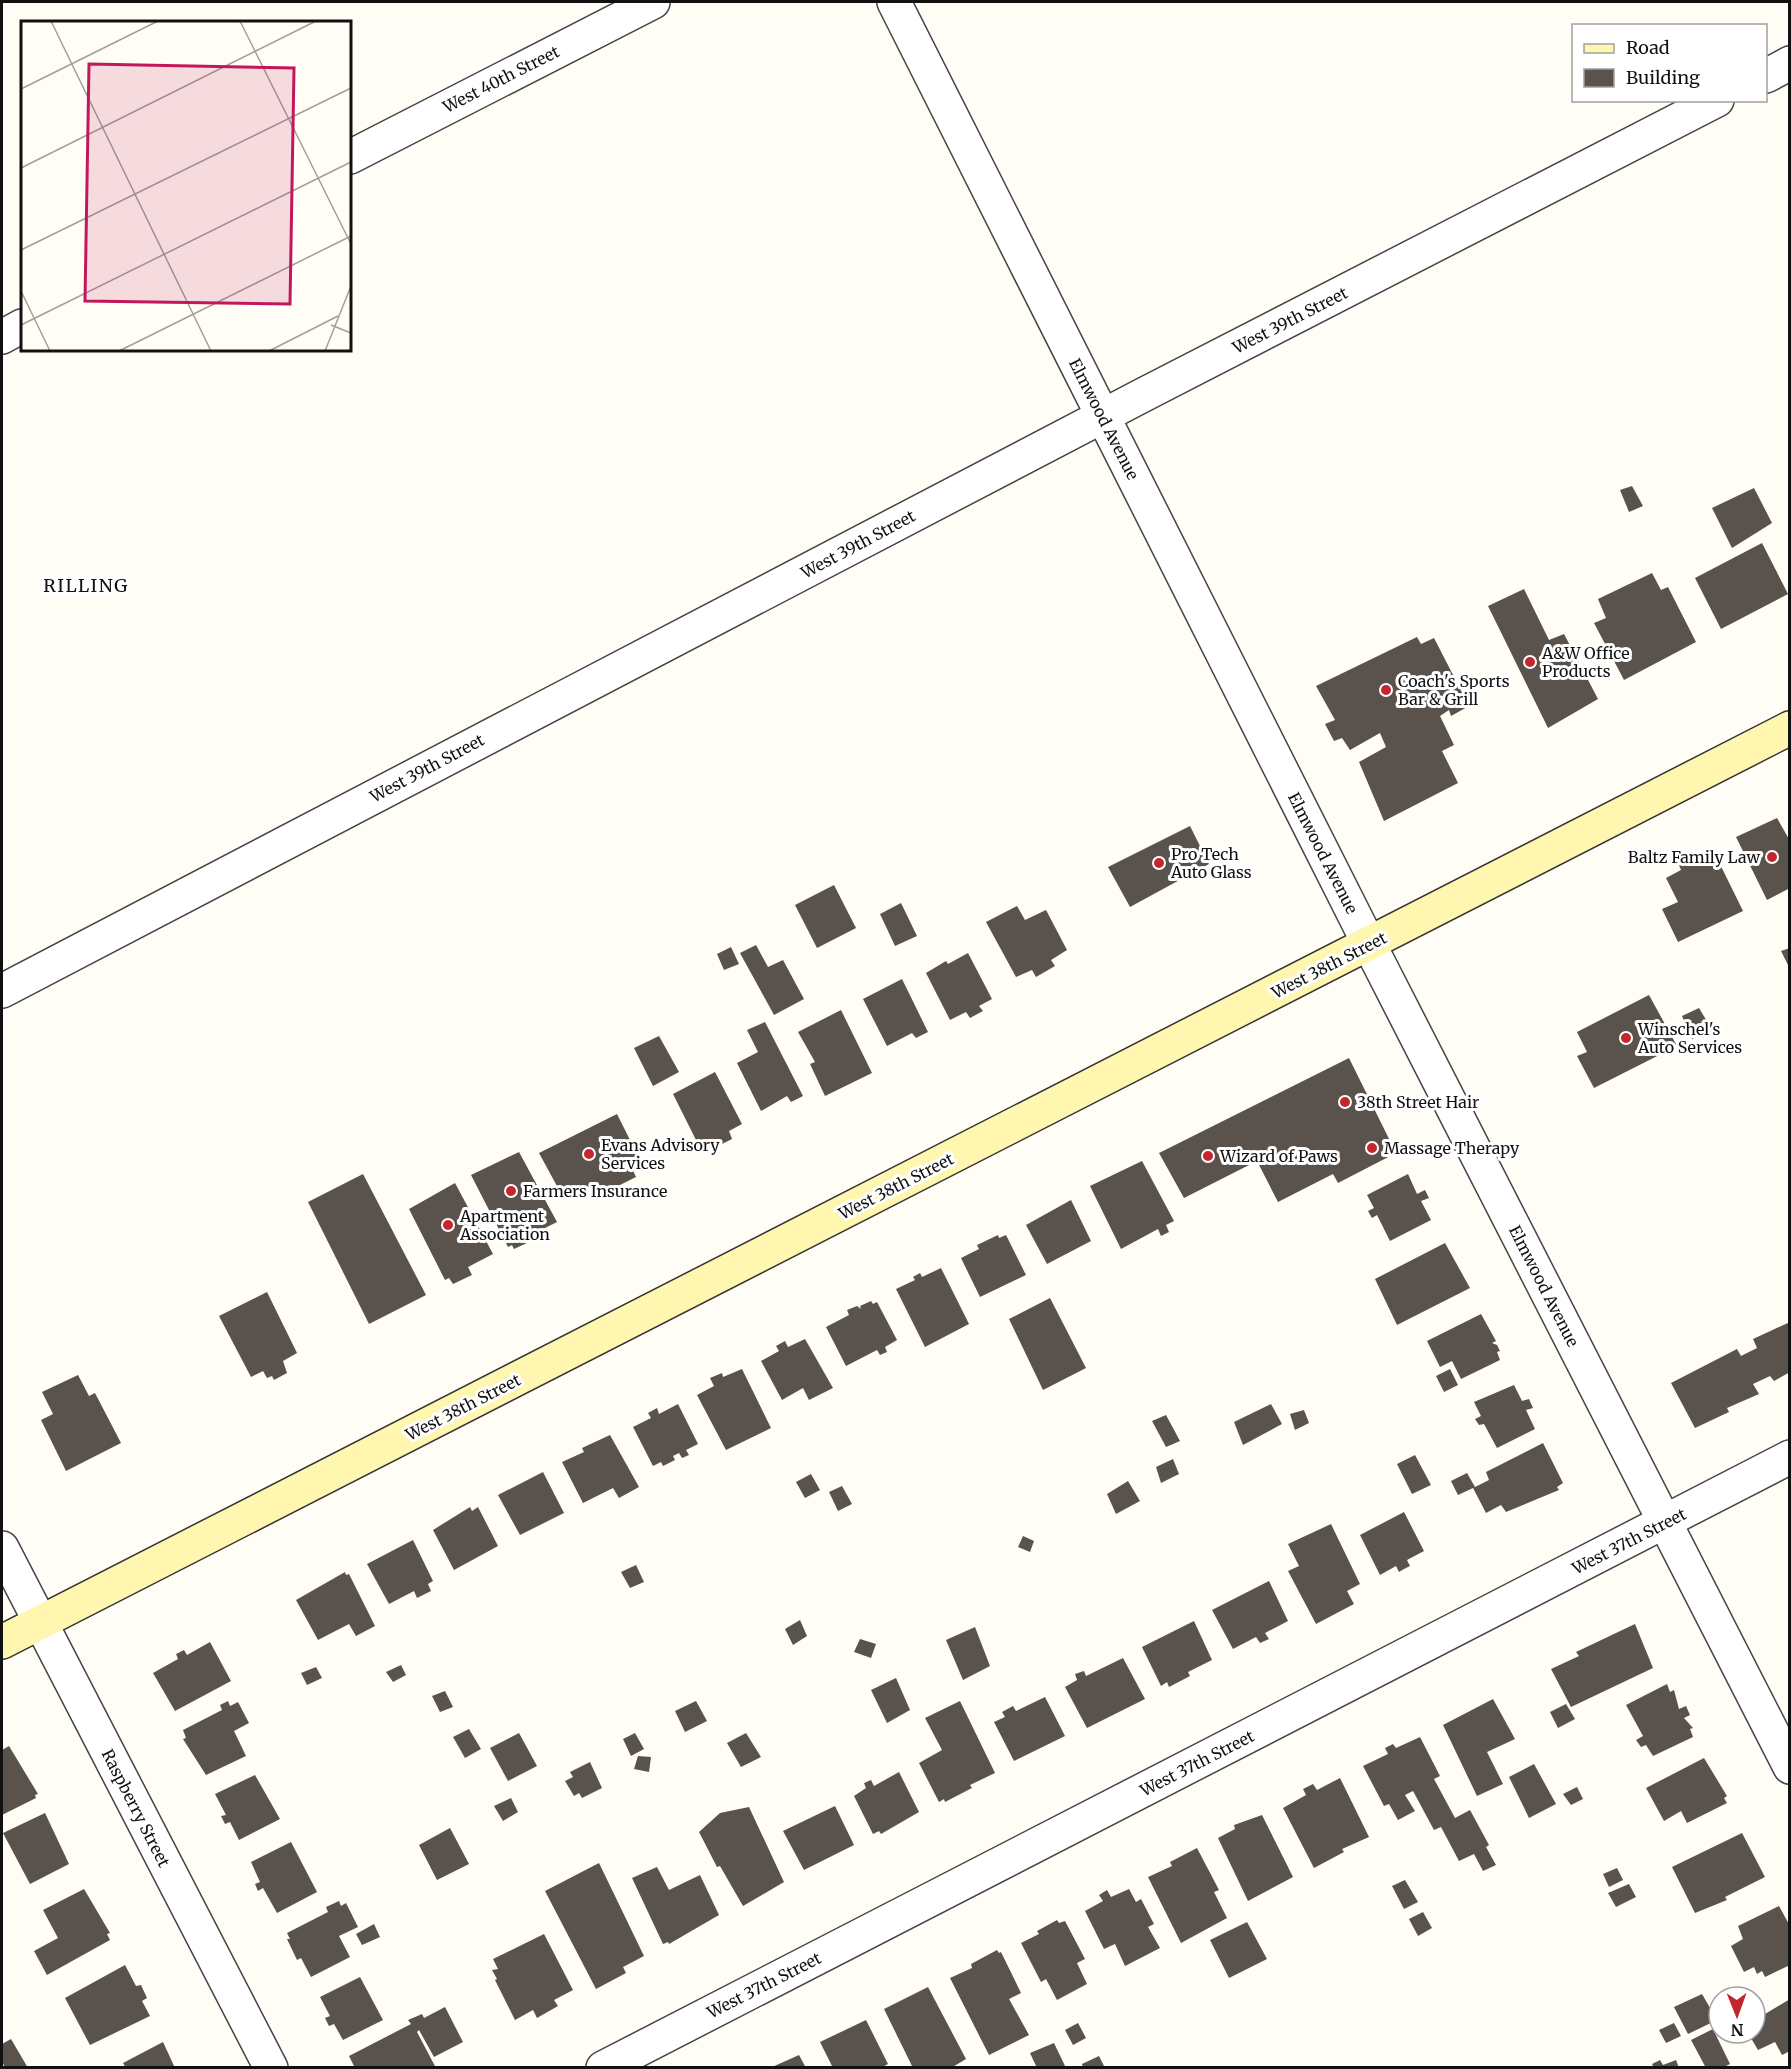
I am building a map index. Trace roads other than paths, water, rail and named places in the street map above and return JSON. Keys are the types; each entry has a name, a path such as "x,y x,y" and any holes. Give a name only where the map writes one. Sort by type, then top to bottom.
{"main road":[{"name":"West 38th Street","path":"2,1642 1790,728"}],"street":[{"name":"West 40th Street","path":"351,157 653,2"},
{"name":"Elmwood Avenue","path":"894,2 1369,944 1790,1767"},
{"path":"1767,75 1790,63"},
{"name":"West 39th Street","path":"2,991 1102,416 1713,102"},
{"path":"2,337 21,327"},
{"name":"West 37th Street","path":"603,2067 1790,1457"},
{"name":"Raspberry Street","path":"2,1548 271,2067"}],"place":[{"name":"A&W Office Products","path":"1530,662"},
{"name":"Coach's Sports Bar & Grill","path":"1386,690"},
{"name":"Baltz Family Law","path":"1772,857"},
{"name":"Pro Tech Auto Glass","path":"1159,863"},
{"name":"Winschel's Auto Services","path":"1626,1038"},
{"name":"38th Street Hair","path":"1345,1102"},
{"name":"Massage Therapy","path":"1372,1148"},
{"name":"Evans Advisory Services","path":"589,1154"},
{"name":"Wizard of Paws","path":"1208,1156"},
{"name":"Farmers Insurance","path":"511,1191"},
{"name":"Apartment Association","path":"448,1225"}],"district":[{"name":"RILLING","path":"86,585"}]}
